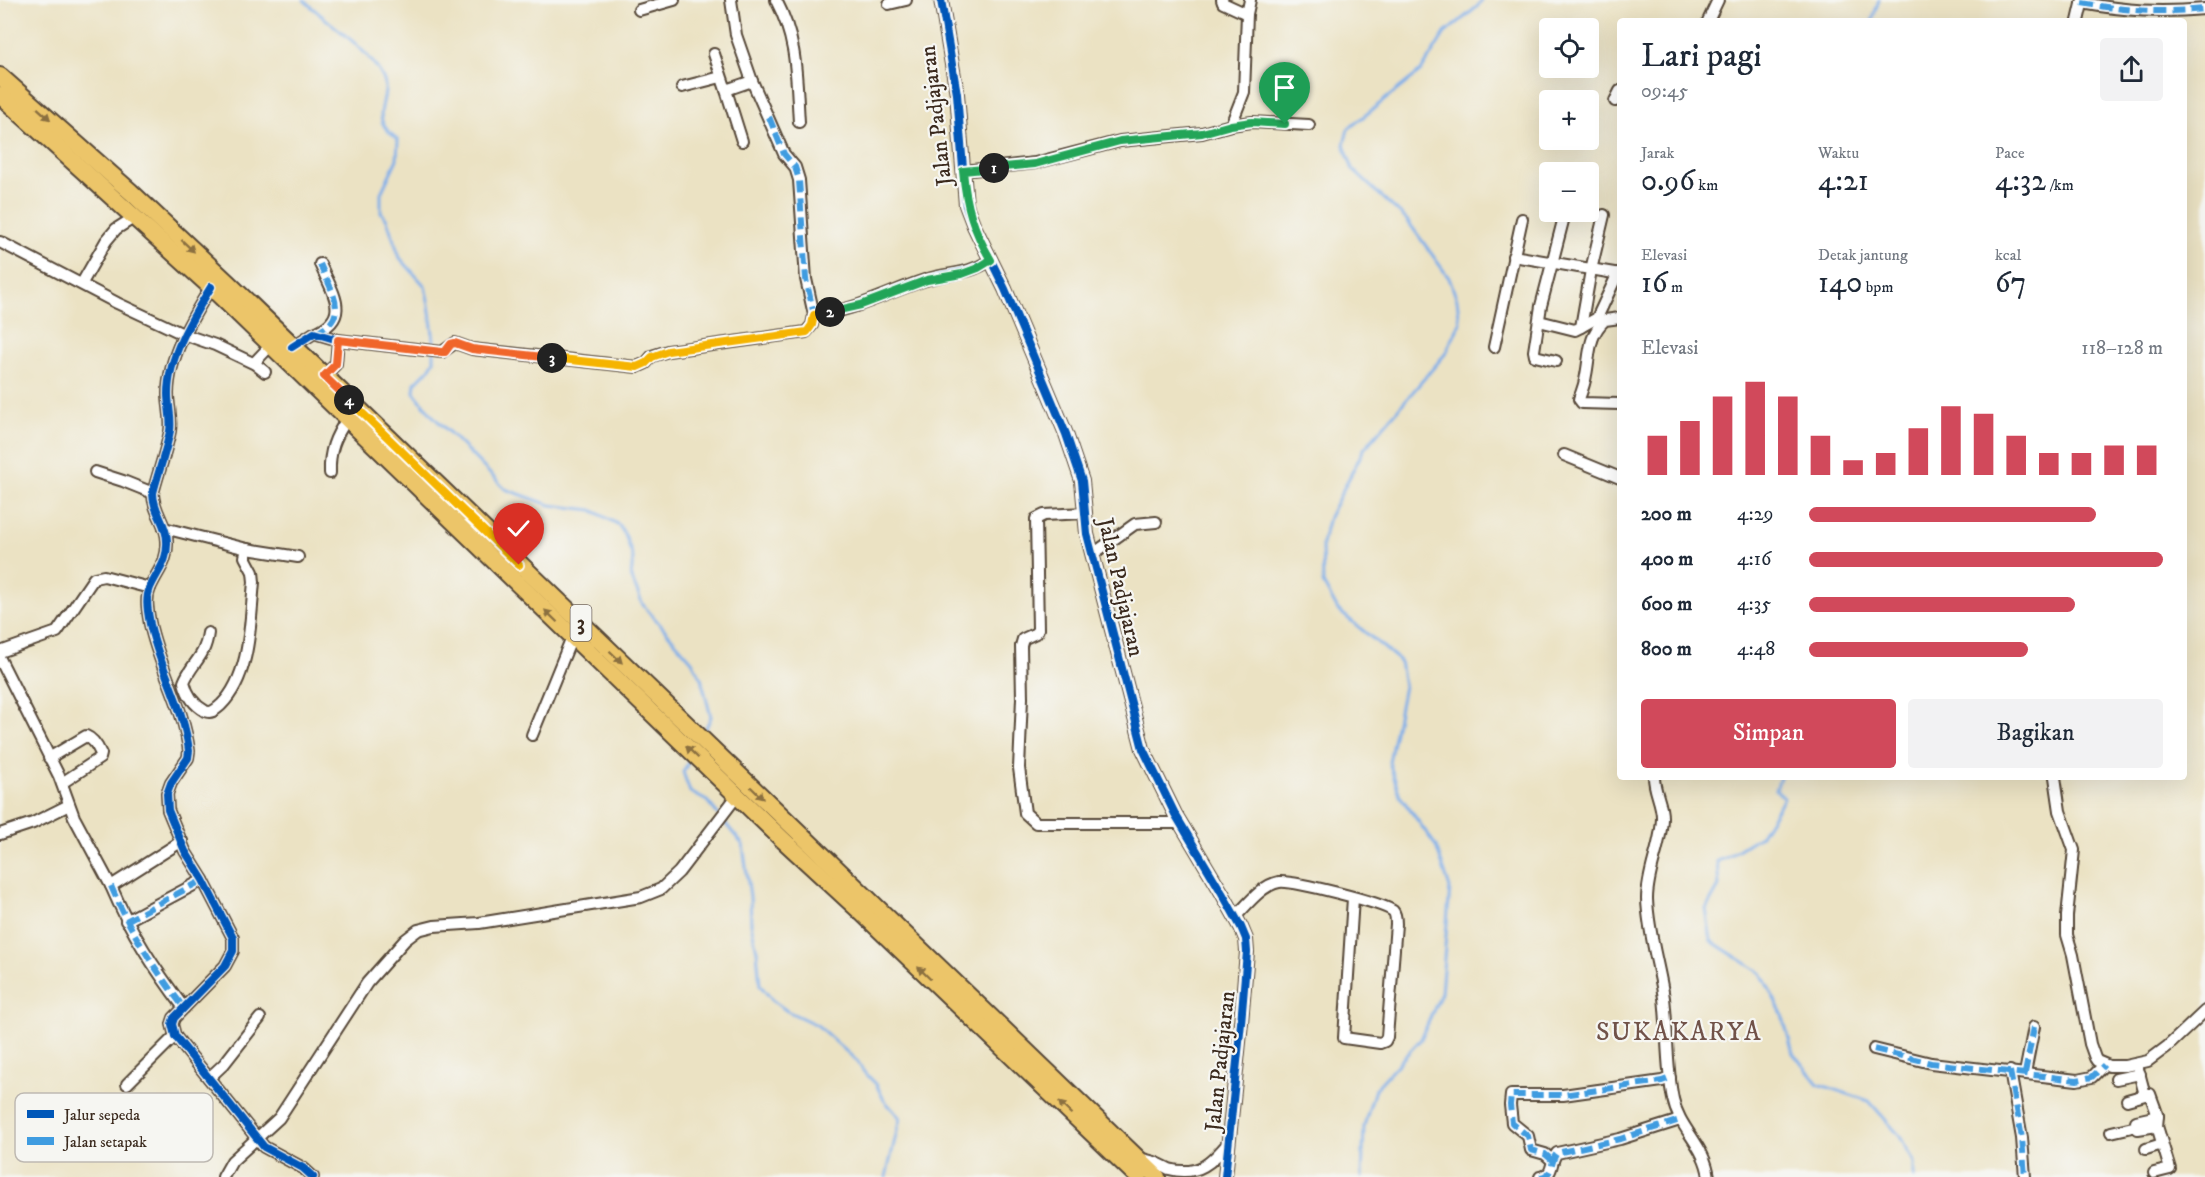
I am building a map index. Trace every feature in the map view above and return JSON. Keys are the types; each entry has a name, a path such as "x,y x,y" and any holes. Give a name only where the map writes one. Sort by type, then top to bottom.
{"main road":[{"name":"3","path":"0,76 131,192 324,376 1087,1120 1138,1177"},
{"name":"3","path":"0,95 211,287 737,796 1087,1120 1156,1177"}],"street":[{"path":"639,10 674,0"},
{"path":"314,333 338,340 442,352 455,343 472,349 637,367 652,357 668,351 807,332 812,325 814,315 806,279 799,180 795,167 784,154 752,81 736,35 732,0"},
{"path":"776,0 791,32 795,52 799,122"},
{"path":"889,4 906,0"},
{"name":"Jalan Padjajaran","path":"941,0 955,79 966,205 1005,289 1082,481 1087,534 1143,749 1181,823 1244,933 1247,952 1225,1177"},
{"path":"1222,0 1223,3 1247,14"},
{"path":"1231,125 1244,92 1247,14 1250,0"},
{"path":"1709,18 1718,0"},
{"path":"2079,18 2083,1 2127,11 2170,12 2205,9"},
{"path":"714,54 742,141"},
{"path":"682,87 721,77"},
{"path":"726,90 752,81"},
{"path":"1615,101 1617,97"},
{"path":"963,171 1035,164 1120,141 1202,133 1252,122 1309,125"},
{"path":"1581,327 1604,215"},
{"path":"82,284 106,241 116,229 135,218"},
{"path":"1494,347 1522,219"},
{"path":"1556,361 1535,356 1550,263 1562,222"},
{"path":"0,242 96,293 183,334 215,345 254,363 265,372"},
{"path":"1513,256 1617,274"},
{"path":"814,315 861,305 927,280 962,274 991,260"},
{"path":"292,346 329,327 336,315 337,304 320,264"},
{"path":"1539,321 1575,330 1581,327 1597,318 1617,278"},
{"path":"211,287 183,334 169,387 170,432 153,493 153,504 167,541 165,563 150,588 147,600 151,626 171,684 188,745 188,758 171,783 167,802 168,810 185,851 203,880 233,939 233,951 225,966 174,1018 172,1024 175,1036 264,1147 303,1168 313,1177"},
{"path":"1617,318 1605,320 1592,339 1579,399 1582,403 1617,404"},
{"path":"324,376 336,364 338,340"},
{"path":"254,363 271,345"},
{"path":"330,473 330,456 335,438 347,419"},
{"path":"1564,455 1617,477"},
{"path":"95,472 153,493"},
{"path":"1086,513 1044,514 1036,519 1038,629 1036,633 1023,639 1020,646 1022,698 1019,768 1025,813 1036,823 1181,823"},
{"path":"1093,554 1135,524 1156,522"},
{"path":"164,528 247,549 298,557"},
{"path":"208,633 207,645 203,654 184,682 189,696 206,711 211,712 224,702 242,671 254,582 253,572 245,557 247,549"},
{"path":"0,652 57,632 94,578 98,576 150,588"},
{"path":"532,735 572,637"},
{"path":"0,659 62,783 69,805 111,886 126,921 152,966 184,1008"},
{"path":"49,758 86,736 92,739 101,754 100,758 62,783"},
{"path":"1655,780 1662,824 1649,876 1647,899 1653,949 1664,996 1673,1101 1680,1120 1707,1162 1708,1177"},
{"path":"2055,780 2060,811 2074,850 2067,935 2090,1044 2097,1061 2104,1065 2138,1069"},
{"path":"223,1177 232,1161 279,1118 375,974 405,940 418,930 434,926 479,923 641,897 661,889 679,872 737,796"},
{"path":"0,834 33,823 69,805"},
{"path":"111,886 182,841"},
{"path":"126,921 203,880"},
{"path":"1235,917 1260,893 1277,882 1290,882 1353,898 1392,911 1396,916 1387,1037 1380,1043 1344,1038 1353,898"},
{"path":"2116,1079 2138,1069 2158,1054 2205,1011"},
{"path":"209,1078 224,1064 260,1018"},
{"path":"2025,1073 2034,1027"},
{"path":"127,1084 175,1036"},
{"path":"1874,1049 1931,1063 2082,1080 2096,1074 2104,1065"},
{"path":"2138,1069 2145,1095"},
{"path":"2010,1071 2022,1138 2025,1177"},
{"path":"1553,1161 1545,1154 1531,1150 1528,1136 1512,1123 1511,1095 1563,1095 1670,1078"},
{"path":"2127,1100 2150,1094 2170,1169 2154,1173"},
{"path":"1540,1177 1547,1176 1551,1171 1557,1153 1620,1139 1680,1120"},
{"path":"2111,1132 2137,1126 2136,1121 2157,1121"},
{"path":"1137,1159 1148,1159 1183,1173 1196,1173 1207,1167 1228,1142"},
{"path":"2146,1149 2162,1144"}],"waterway":[{"path":"304,0 367,55 376,66 385,84 382,121 388,131 398,140 397,159 381,193 381,212 387,220 400,258 425,286 434,341 434,361 415,383 414,392 432,415 505,489 550,505 592,510 619,525 633,558 631,577 643,605 692,661 701,678 711,717 704,732"},
{"path":"1362,1177 1364,1126 1375,1089 1421,1039 1441,993 1450,888 1436,846 1400,796 1389,762 1404,686 1400,661 1338,610 1323,583 1322,544 1329,517 1364,449 1446,353 1460,323 1457,300 1449,278 1407,220 1353,170 1344,145 1348,129 1421,71 1445,33 1477,7 1482,0"},
{"path":"1873,18 1879,0"},
{"path":"690,759 683,772 690,792 707,801 743,845 760,985 772,1000 787,1011 817,1025 858,1062 863,1071 876,1084 884,1100 900,1118 886,1177"},
{"path":"1779,780 1776,790 1784,798 1760,836 1717,861 1719,886 1706,909 1711,941 1761,973 1782,1014 1793,1053 1818,1084 1869,1101 1899,1135 1914,1161 1914,1177"}],"marked path":[{"path":"2082,3 2143,10 2205,9"},
{"path":"769,117 784,154 795,167 799,180 806,279 814,315"},
{"path":"315,333 326,327 333,320 336,312 336,303 320,264"},
{"path":"126,921 203,880"},
{"path":"111,886 144,950 184,1008"},
{"path":"2025,1073 2034,1027"},
{"path":"1874,1049 1931,1063 2077,1080 2092,1077 2104,1065"},
{"path":"2010,1071 2022,1138 2025,1177"},
{"path":"1553,1161 1545,1154 1531,1150 1528,1136 1512,1123 1511,1095 1563,1095 1670,1078"},
{"path":"1540,1177 1548,1174 1557,1153 1620,1139 1680,1120"}],"cycle path":[{"path":"941,0 957,94 966,205 1024,334 1066,434 1082,481 1087,534 1143,749 1175,814 1222,893 1246,939 1241,1023 1225,1177"},
{"path":"292,347 314,333 338,340 442,352 455,343 472,349 637,367 646,363 652,356 668,351 806,332 812,325 814,315 857,306 934,277 974,269 991,260"},
{"path":"211,287 182,338 169,380 170,431 153,493 155,506 165,529 167,548 164,560 148,592 147,606 154,640 177,703 189,751 188,758 171,783 167,794 168,810 185,851 233,938 233,951 225,966 174,1018 172,1024 175,1036 264,1147 303,1168 313,1177"}],"district":[{"name":"SUKAKARYA","path":"1679,1031"}],"route":[{"path":"519,565 324,376 338,359 338,340 442,352 447,351 451,344 455,343 472,349 637,367 652,357 668,351 807,332 810,330 814,315 861,305 927,280 962,274 991,260 984,249 966,205 963,171 1035,164 1120,141 1202,133 1252,122 1285,124"}]}
